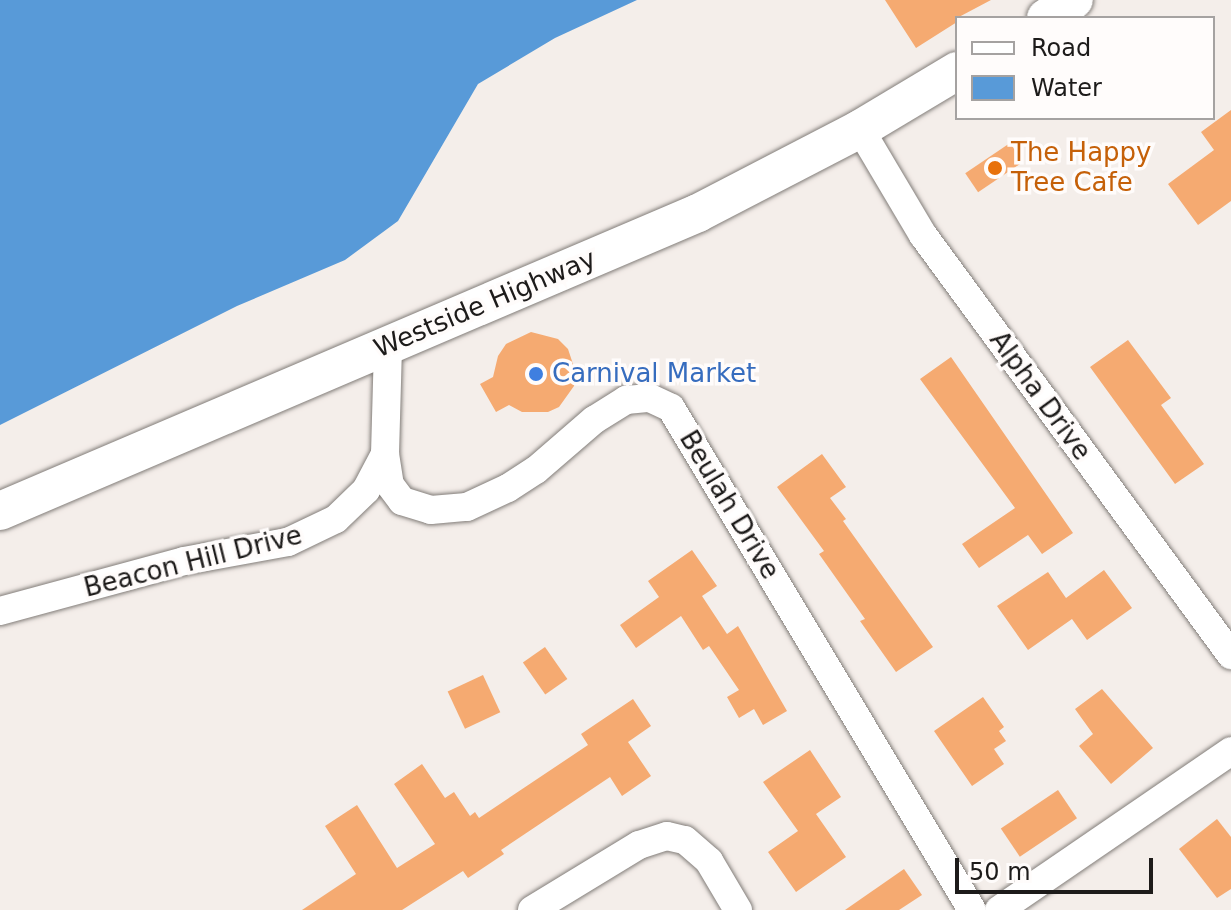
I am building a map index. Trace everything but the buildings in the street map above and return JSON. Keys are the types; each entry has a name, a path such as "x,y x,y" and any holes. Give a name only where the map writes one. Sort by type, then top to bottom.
{"main road":[{"path":"1049,16 1074,0"},
{"name":"Westside Highway","path":"0,511 698,213 860,129 955,72"}],"street":[{"name":"Alpha Drive","path":"860,129 923,235 1231,655"},
{"name":"Beacon Hill Drive","path":"0,611 184,561 308,535 349,509 373,481 385,454 388,344"},
{"name":"Beulah Drive","path":"385,454 390,485 402,501 431,510 467,507 508,488 536,470 594,420 626,400 650,398 671,408 972,910"},
{"path":"999,910 1231,751"},
{"path":"532,910 639,845 667,836 685,840 709,861 738,910"}],"water":[{"path":"0,0 637,0 555,38 478,84 398,221 345,260 237,306 0,425"}],"place":[{"name":"The Happy Tree Cafe","path":"995,168"},
{"name":"Carnival Market","path":"536,374"}]}
